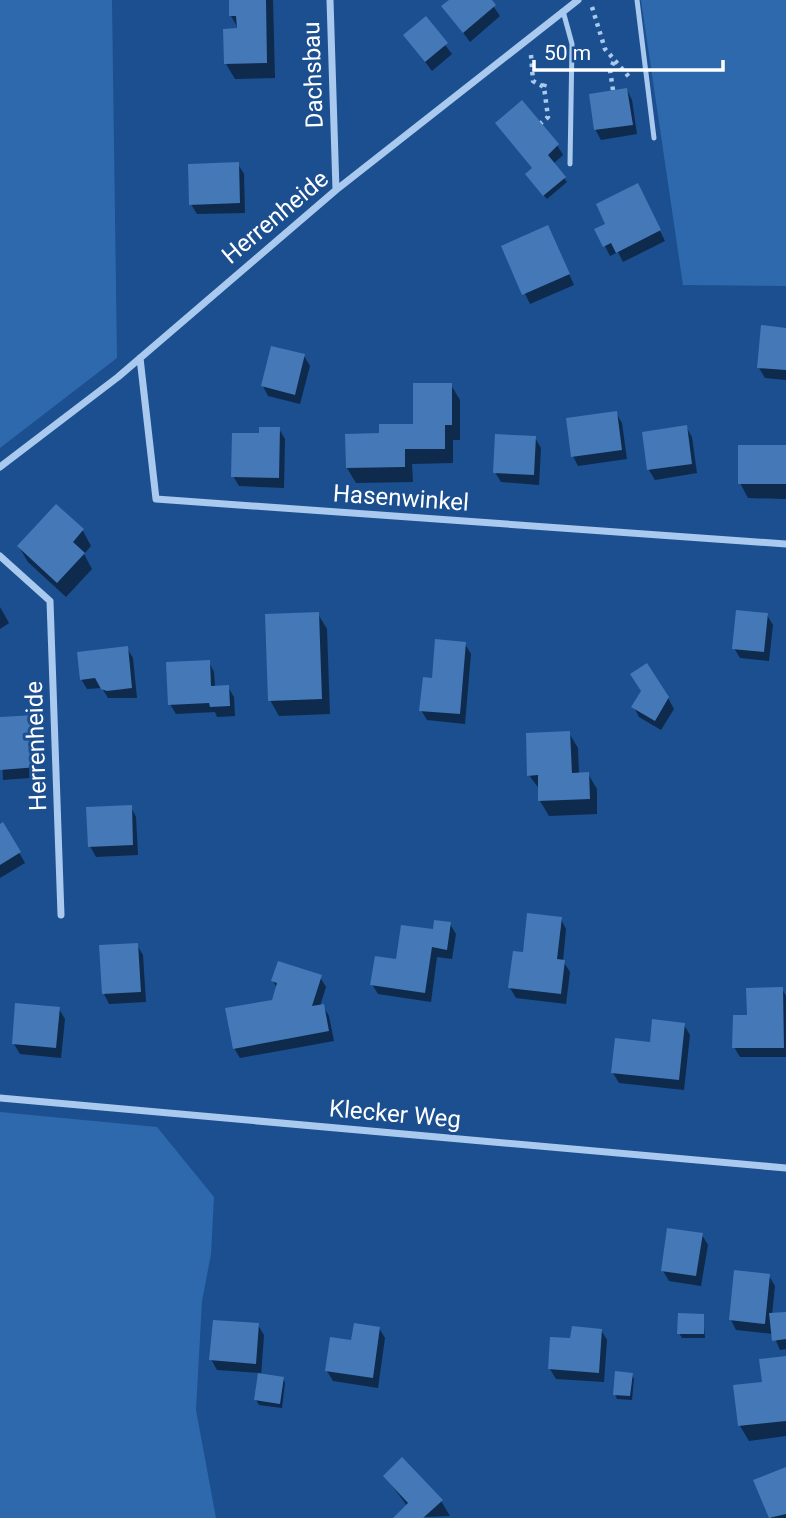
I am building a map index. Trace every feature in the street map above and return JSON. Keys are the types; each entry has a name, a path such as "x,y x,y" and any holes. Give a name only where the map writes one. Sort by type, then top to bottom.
{"street":[{"name":"Dachsbau","path":"330,0 336,190"},
{"name":"Herrenheide","path":"0,467 140,358 336,190 578,0"},
{"name":"Hasenwinkel","path":"140,358 156,499 786,544"},
{"name":"Herrenheide","path":"0,556 50,601 61,915"},
{"name":"Klecker Weg","path":"0,1098 786,1168"}],"lane":[{"path":"637,0 654,138"},
{"path":"563,11 572,44 570,164"}],"path":[{"path":"589,0 601,27 605,49 628,74 632,85"},
{"path":"529,37 533,81 544,87"},
{"path":"613,90 610,69 615,59"},
{"path":"541,123 548,117 544,87 546,79"}],"shaded area":[{"path":"0,0 112,0 117,358 0,448"},
{"path":"641,0 786,0 786,286 683,285"},
{"path":"0,1112 157,1127 214,1197 211,1254 202,1301 196,1410 216,1518 0,1518"}],"building":[{"path":"229,0 266,0 267,63 224,64 223,29 237,28 236,16 229,16"},
{"path":"449,0 492,0 496,5 463,33 441,6"},
{"path":"426,16 448,43 425,62 403,35"},
{"path":"627,88 633,125 594,130 589,94"},
{"path":"522,100 559,144 548,155 566,177 543,196 525,174 532,168 495,123"},
{"path":"239,162 240,203 189,205 188,164"},
{"path":"638,183 661,230 616,253 611,243 603,247 594,229 605,224 596,204"},
{"path":"548,225 570,274 522,295 501,246"},
{"path":"761,325 786,328 786,370 757,368"},
{"path":"271,346 305,354 295,395 261,386"},
{"path":"413,383 452,383 452,425 445,425 445,449 405,449 405,467 346,468 345,434 379,433 379,424 413,424"},
{"path":"617,411 622,450 571,457 566,418"},
{"path":"687,425 692,464 647,470 642,432"},
{"path":"259,427 280,427 279,478 231,477 232,433 259,433"},
{"path":"495,434 536,436 534,475 493,473"},
{"path":"738,445 786,445 786,484 738,484"},
{"path":"56,504 84,529 73,542 85,553 57,583 17,546"},
{"path":"736,610 768,613 764,652 732,649"},
{"path":"319,612 322,699 268,701 265,614"},
{"path":"435,639 466,642 460,714 419,711 423,677 432,678"},
{"path":"128,646 132,688 107,691 101,689 95,678 80,680 77,652"},
{"path":"210,660 211,686 229,685 230,706 210,707 209,703 168,705 166,662"},
{"path":"647,663 669,697 655,721 631,707 641,691 630,674"},
{"path":"35,715 38,767 0,770 0,717"},
{"path":"570,731 572,773 589,772 590,799 538,801 538,775 527,776 526,733"},
{"path":"132,805 133,845 88,847 86,807"},
{"path":"3,822 21,852 0,865 0,824"},
{"path":"527,913 562,917 557,959 565,960 561,994 508,988 513,951 523,952"},
{"path":"434,920 451,922 447,950 432,947 425,993 370,985 375,956 396,959 401,925 433,929"},
{"path":"138,943 141,992 102,994 99,945"},
{"path":"278,961 322,975 312,1006 324,1004 329,1031 233,1049 225,1008 272,1000 277,983 271,981"},
{"path":"783,987 784,1048 732,1048 733,1015 747,1015 746,988"},
{"path":"15,1003 60,1007 56,1048 12,1044"},
{"path":"652,1019 685,1023 679,1080 611,1073 615,1038 650,1042"},
{"path":"667,1228 703,1233 696,1276 661,1271"},
{"path":"734,1270 770,1274 765,1324 729,1320"},
{"path":"786,1312 786,1339 772,1341 769,1313"},
{"path":"678,1313 704,1314 704,1334 677,1334"},
{"path":"213,1320 259,1323 256,1364 209,1360"},
{"path":"354,1323 380,1327 373,1378 325,1371 330,1337 351,1340"},
{"path":"572,1326 602,1329 599,1373 548,1369 550,1337 570,1338"},
{"path":"786,1356 786,1421 738,1426 733,1385 762,1382 759,1359"},
{"path":"615,1371 633,1373 630,1396 613,1395"},
{"path":"258,1373 284,1377 280,1404 254,1400"},
{"path":"402,1457 443,1500 423,1518 393,1518 408,1503 383,1476"},
{"path":"786,1467 786,1514 769,1518 753,1480"}]}
